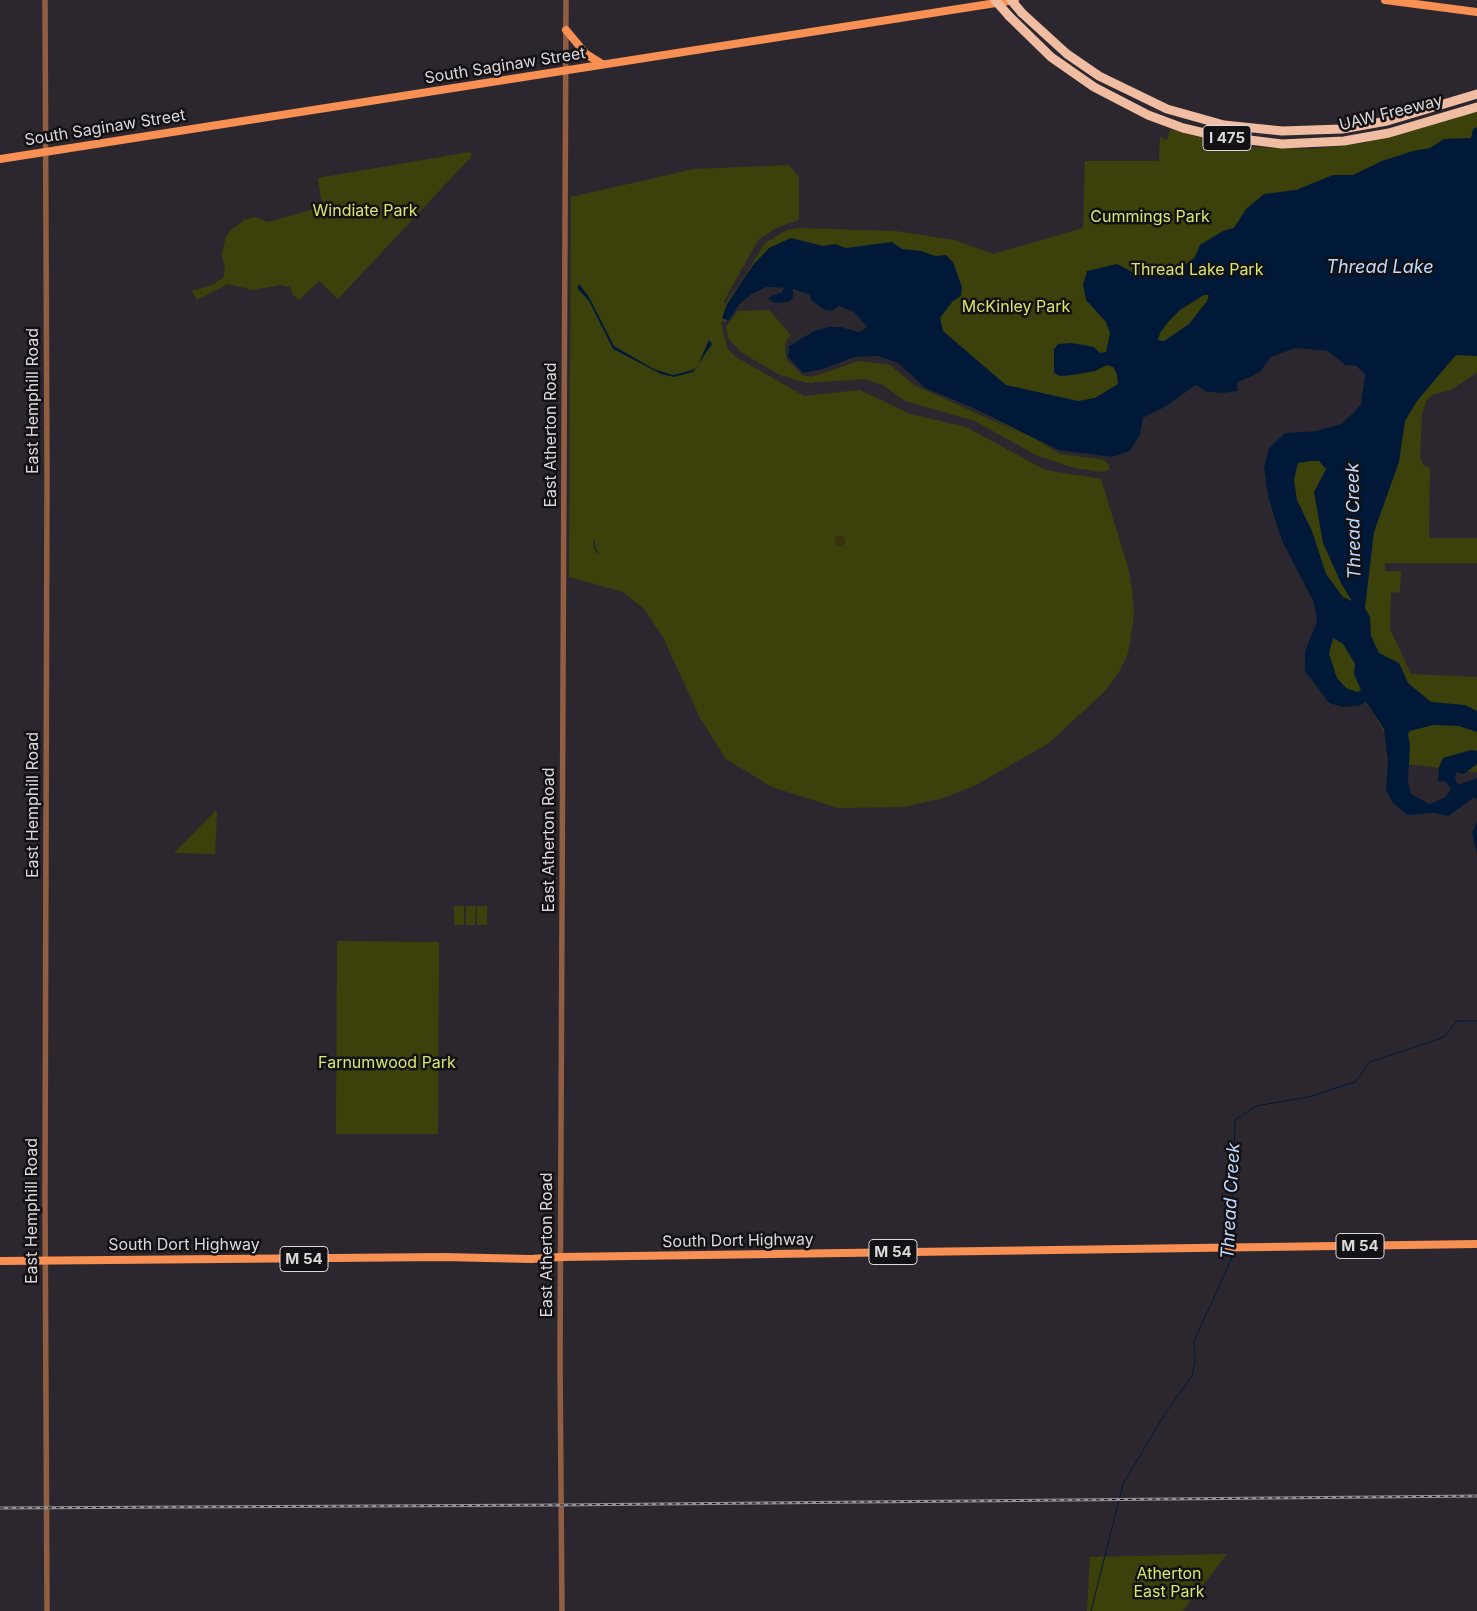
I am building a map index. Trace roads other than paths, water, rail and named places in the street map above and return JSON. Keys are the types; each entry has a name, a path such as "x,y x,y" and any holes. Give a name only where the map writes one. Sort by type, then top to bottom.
{"highway":[{"name":"UAW Freeway","path":"995,0 1047,53 1094,88 1148,115 1183,128 1217,136 1282,144 1344,141 1389,133 1477,107"},
{"name":"UAW Freeway","path":"1011,0 1022,13 1067,54 1111,82 1167,109 1224,125 1292,132 1352,128 1388,120 1477,94"}],"main road":[{"name":"South Saginaw Street","path":"0,159 1015,0"},
{"path":"1385,0 1477,12"},
{"path":"566,30 588,56 602,64"},
{"name":"South Dort Highway","path":"0,1261 496,1259 1477,1244"}],"street":[{"name":"East Hemphill Road","path":"45,0 47,1611"},
{"name":"East Atherton Road","path":"562,1611 561,1257 566,0"}],"water":[{"name":"Thread Lake","path":"1477,127 1477,356 1456,355 1417,401 1405,421 1399,462 1374,532 1365,608 1370,617 1371,636 1379,653 1399,663 1408,683 1431,702 1465,705 1477,711 1477,732 1459,726 1433,725 1410,731 1408,734 1410,745 1408,782 1411,794 1430,804 1444,798 1451,790 1446,782 1438,781 1439,767 1443,758 1471,750 1477,751 1477,764 1464,774 1457,772 1455,778 1458,785 1477,778 1477,800 1475,797 1448,816 1434,813 1407,815 1393,803 1386,790 1388,762 1384,729 1366,702 1359,706 1342,707 1329,703 1305,671 1305,651 1317,621 1314,603 1282,541 1268,497 1264,468 1269,448 1285,433 1316,431 1341,424 1353,413 1361,404 1365,374 1356,366 1345,365 1328,351 1296,348 1271,357 1260,372 1237,383 1238,391 1224,393 1207,392 1196,385 1165,407 1143,418 1140,435 1130,451 1112,457 1058,450 971,407 925,388 898,363 877,356 855,357 823,369 803,373 788,357 789,346 814,331 828,327 841,327 859,332 867,327 854,312 839,306 832,311 824,310 811,300 810,295 793,289 793,298 789,302 774,303 767,298 782,292 784,288 767,287 752,294 740,304 728,321 722,318 727,304 753,265 769,248 791,238 823,246 835,244 846,248 892,242 902,249 921,251 935,256 946,255 953,262 962,287 961,296 953,301 940,318 943,331 1006,385 1078,401 1095,398 1118,384 1117,374 1113,367 1107,365 1095,371 1072,375 1060,376 1054,373 1054,349 1058,344 1071,343 1094,347 1100,353 1106,352 1110,333 1106,322 1086,300 1083,285 1087,271 1117,264 1138,275 1171,276 1195,257 1200,245 1223,231 1234,228 1246,209 1264,194 1296,190 1333,175 1353,175 1382,161 1413,151 1430,148 1444,139 1471,138 1473,129","holes":["1204,295 1209,295 1207,301 1189,324 1164,341 1158,340 1160,333 1168,322 1180,310","1319,461 1326,469 1314,492 1323,543 1341,583 1352,601 1343,597 1326,574 1312,531 1297,500 1294,480 1298,463","1333,638 1343,644 1355,664 1354,674 1361,690 1357,692 1346,688 1337,678 1329,654"]},
{"path":"578,285 589,297 614,346 654,369 673,375 696,368 693,372 674,377 661,374 613,349 589,301 578,289"},
{"path":"709,340 712,344 698,364"},
{"path":"1477,821 1477,854 1472,833"}],"waterway":[{"path":"594,541 595,549 598,553"},
{"name":"Thread Creek","path":"1232,1245 1235,1120 1256,1106 1308,1097 1355,1082 1370,1062 1444,1037 1457,1021 1477,1021"},
{"name":"Thread Creek","path":"1091,1611 1123,1484 1166,1412 1192,1376 1195,1361 1194,1341 1231,1260 1231,1252"}],"railway":[{"path":"0,1508 561,1505 1477,1496"}],"park label":[{"name":"Windiate Park","path":"365,211"},
{"name":"Cummings Park","path":"1150,217"},
{"name":"Thread Lake Park","path":"1197,270"},
{"name":"McKinley Park","path":"1016,307"},
{"name":"Farnumwood Park","path":"387,1063"},
{"name":"Atherton East Park","path":"1169,1583"}]}
